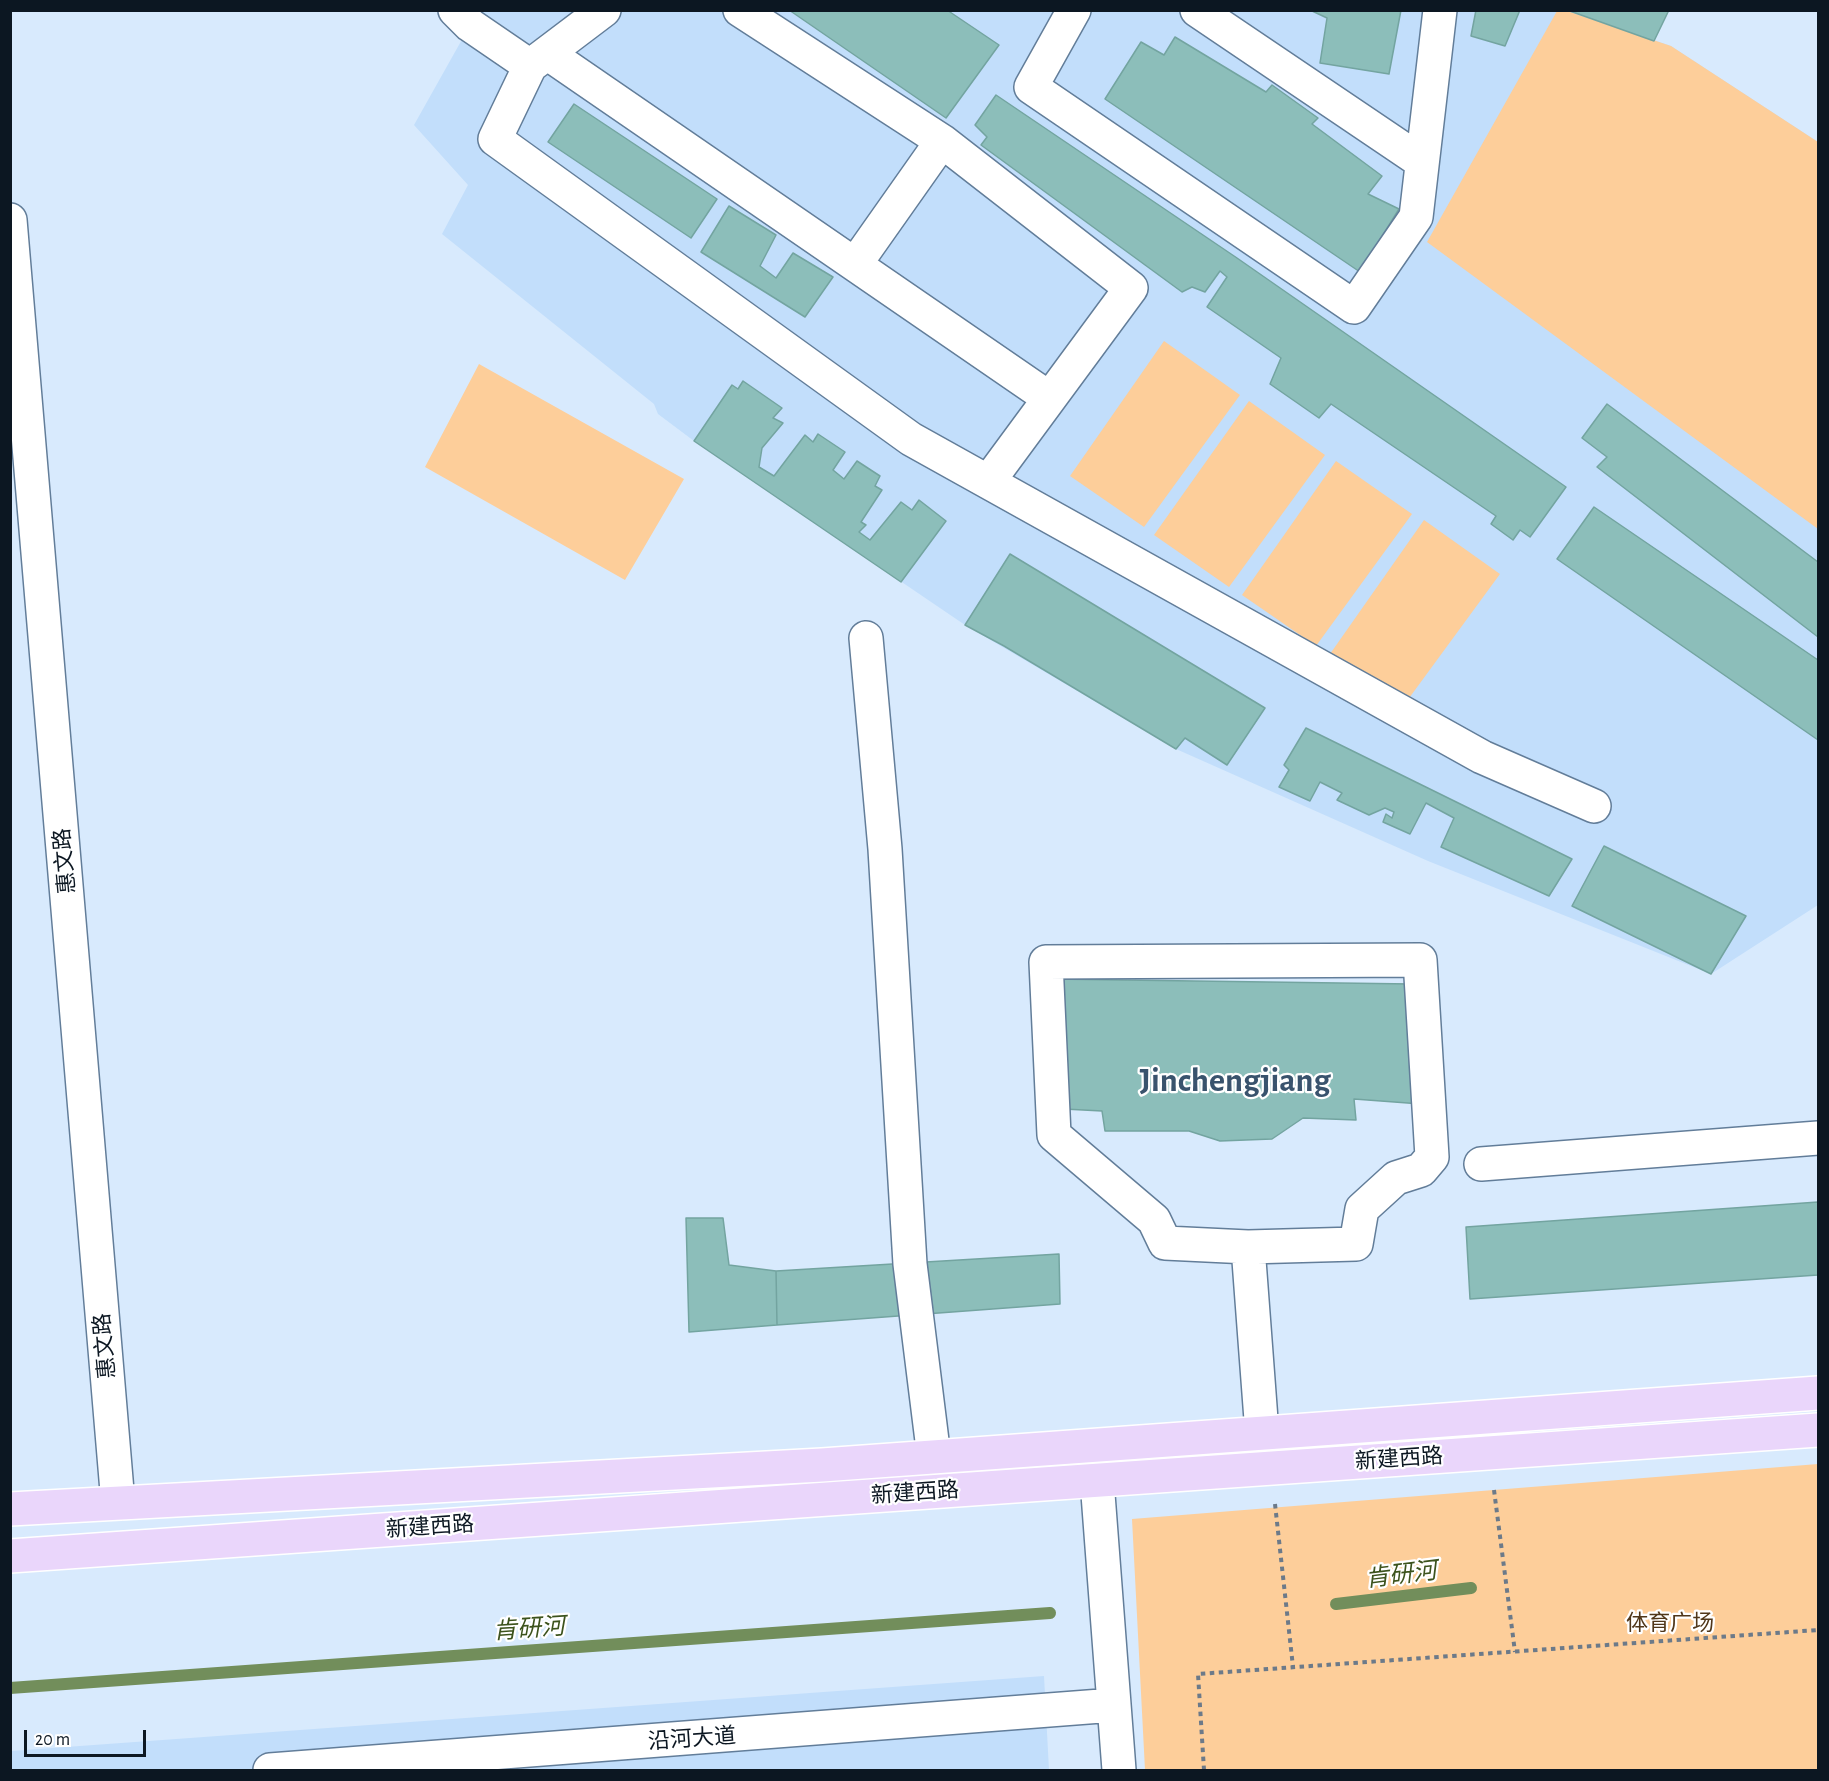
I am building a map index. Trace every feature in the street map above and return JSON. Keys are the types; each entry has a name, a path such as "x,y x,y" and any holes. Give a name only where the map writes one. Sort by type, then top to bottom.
{"main road":[{"name":"新建西路","path":"10,1509 934,1457 1818,1393"},
{"name":"新建西路","path":"10,1556 1818,1430"}],"street":[{"path":"455,10 470,25 538,60 856,263 1049,398"},
{"path":"604,10 538,60 495,139 911,439 1482,757 1594,806"},
{"path":"740,10 942,141 1131,288 988,482"},
{"path":"1074,10 1031,87 1354,307 1416,216 1440,10"},
{"path":"1197,10 1422,162"},
{"path":"856,263 942,141"},
{"name":"惠文路","path":"10,220 13,222 118,1503"},
{"path":"866,638 885,849 910,1264 934,1457"},
{"path":"1420,960 1432,1157 1421,1170 1396,1178 1362,1209 1356,1244 1248,1247 1165,1243 1154,1220 1054,1135 1046,963 1420,960"},
{"path":"1481,1164 1818,1138"},
{"path":"1248,1247 1262,1433"},
{"path":"1097,1481 1119,1770"},
{"name":"沿河大道","path":"270,1770 422,1765 1114,1705"}],"path":[{"path":"1488,1453 1515,1653"},
{"path":"1272,1468 1293,1667"},
{"path":"1204,1770 1198,1674 1818,1630"}],"shaded area":[{"path":"1567,10 1671,46 1818,142 1818,905 1711,974 1428,861 1176,749 965,625 694,441 658,414 654,404 442,234 468,185 414,125 478,11"},
{"path":"1044,1676 1049,1770 11,1770 11,1751"}],"green space":[{"path":"1557,11 1567,11 1671,46 1818,142 1818,529 1427,242"},
{"path":"1164,341 1240,395 1144,527 1070,476"},
{"path":"479,364 684,479 625,580 425,467"},
{"path":"1249,401 1325,455 1229,587 1154,535"},
{"path":"1336,461 1412,514 1316,646 1242,595"},
{"path":"1424,520 1500,574 1404,705 1330,654"},
{"name":"体育广场","path":"1818,1464 1818,1770 1145,1770 1132,1519"}],"building":[{"path":"789,10 947,10 999,45 946,118"},
{"path":"1310,10 1401,10 1389,74 1320,63 1327,18"},
{"path":"1476,10 1520,10 1505,46 1471,36"},
{"path":"1567,10 1669,10 1654,41"},
{"path":"1175,37 1266,92 1272,85 1318,118 1312,124 1382,176 1368,194 1399,209 1360,272 1105,99 1141,42 1164,55"},
{"path":"996,95 1237,258 1566,487 1530,537 1520,530 1513,540 1491,524 1496,516 1331,404 1319,418 1270,384 1281,358 1207,307 1227,277 1220,271 1205,292 1192,287 1182,292 981,145 987,137 975,125"},
{"path":"574,104 717,199 691,238 548,142"},
{"path":"729,206 776,235 760,266 776,278 793,253 833,277 805,317 701,252"},
{"path":"743,381 782,408 773,418 783,423 762,448 759,467 774,476 805,435 813,442 818,434 845,452 833,470 844,479 857,461 880,476 875,486 882,490 861,522 866,525 859,532 870,540 901,502 912,510 919,500 946,521 901,582 694,441 732,385 738,389"},
{"path":"1607,404 1818,562 1818,637 1597,467 1607,457 1582,438"},
{"path":"1594,507 1818,660 1818,740 1557,559"},
{"path":"1010,554 1265,708 1227,765 1185,738 1176,749 965,625"},
{"path":"1306,728 1572,859 1549,896 1441,847 1454,818 1426,803 1410,834 1383,822 1386,814 1392,818 1394,812 1385,808 1369,815 1337,800 1342,793 1320,782 1310,801 1279,787 1289,770 1284,765"},
{"path":"1604,846 1746,916 1711,974 1572,906"},
{"path":"1051,979 1412,984 1421,1104 1354,1099 1356,1120 1303,1118 1272,1139 1220,1141 1189,1131 1105,1131 1102,1111 1064,1109"},
{"path":"1818,1202 1818,1275 1470,1299 1466,1227"},
{"path":"686,1218 723,1218 729,1265 776,1271 777,1325 689,1332"},
{"path":"1059,1254 1060,1304 777,1325 776,1271"}],"waterway":[{"name":"肯研河","path":"1336,1604 1471,1588"},
{"name":"肯研河","path":"10,1688 1050,1613"}],"district":[{"name":"Jinchengjiang","path":"1235,1081"}]}
